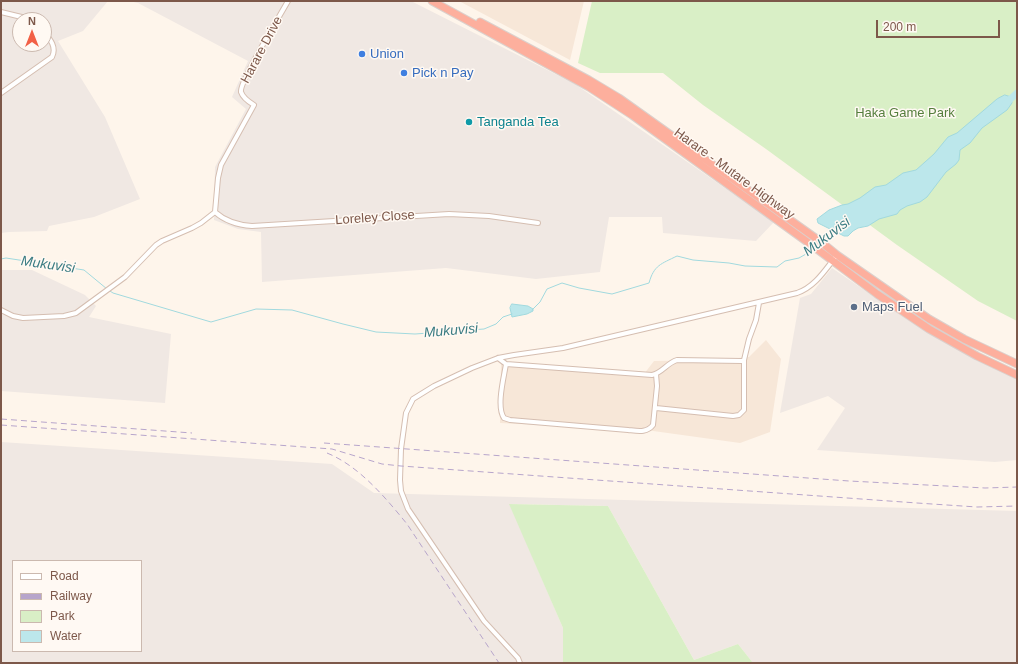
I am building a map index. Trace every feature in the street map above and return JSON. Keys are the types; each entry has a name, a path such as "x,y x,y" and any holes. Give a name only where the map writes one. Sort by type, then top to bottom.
{"highway":[{"name":"Harare - Mutare Highway","path":"432,1 589,87 818,245"},
{"name":"Harare - Mutare Highway","path":"442,1 589,80 619,98 818,245 877,294 929,329 977,356 1017,375"},
{"name":"Harare - Mutare Highway","path":"834,258 964,340 1017,364"}],"street":[{"name":"Harare Drive","path":"215,212 218,178 221,165 254,105 243,96 241,93 241,88 288,1"},
{"path":"1,12 12,15"},
{"path":"1,94 52,57 54,50 52,42"},
{"name":"Loreley Close","path":"215,212 220,217 235,224 252,226 449,214 489,216 538,223"},
{"path":"1,310 20,318 64,316 76,313 116,285 130,273 156,245 201,223 215,212"},
{"path":"520,663 518,658 484,621 408,509 400,480 401,449 406,413 413,399 458,374 498,358 563,348 759,303 808,289 822,275 834,258"},
{"path":"656,408 726,415 739,415 744,410 744,360 749,338 756,320 759,303"},
{"path":"498,358 506,364 647,375 656,374 668,364 677,360 733,362 744,360"},
{"path":"506,364 501,399 502,417 506,419 593,428 642,431 650,429 653,425 656,408 656,374"}],"shaded area":[{"path":"1,1 108,1 83,31 58,41 105,117 140,199 94,217 49,226 47,231 1,233"},
{"path":"129,1 411,1 575,84 774,222 756,241 663,233 662,217 609,217 600,272 536,279 446,268 262,282 261,232 238,229 214,220 215,167 246,109 232,97 248,61 138,3"},
{"path":"459,1 584,1 570,60"},
{"path":"832,268 908,320 1017,379 1017,460 995,462 817,450 845,408 828,396 780,413 800,298 811,294"},
{"path":"1,270 32,270 85,295 96,306 89,317 171,334 165,403 1,391"},
{"path":"766,340 781,359 770,432 740,443 646,430 500,423 501,363 644,374 654,361 717,360 749,357"},
{"path":"1,442 332,464 374,493 1017,511 1017,663 753,663 738,644 694,660 608,506 510,504 563,628 563,663 1,663"}],"green space":[{"name":"Haka Game Park","path":"592,1 1017,1 1017,321 978,301 897,245 703,105 663,73 600,73 578,63"},
{"path":"509,504 608,506 694,660 738,644 753,663 563,663 563,628"}],"water":[{"path":"1005,95 1011,97 1012,103 1007,110 982,128 970,143 960,150 959,160 956,164 946,172 927,197 920,202 907,206 900,210 897,214 879,219 868,226 858,228 848,236 844,236 818,223 817,219 829,210 848,204 860,198 875,187 886,185 903,173 916,170 934,154 948,137 957,133 997,99"},
{"path":"512,304 528,306 533,309 533,311 527,314 512,317 510,308"}],"waterway":[{"name":"Mukuvisi","path":"1005,104 1017,93"},
{"name":"Mukuvisi","path":"825,240 836,232"},
{"name":"Mukuvisi","path":"532,310 540,302 547,289 562,283 579,288 612,294 649,283 653,272 662,263 677,256 693,260 745,266 777,267 785,261 799,258 813,250"},
{"name":"Mukuvisi","path":"1,259 6,258 84,270 107,289"},
{"name":"Mukuvisi","path":"110,291 211,322 256,309 292,310 376,332 415,334 484,329 496,324 503,317 512,314"}],"railway":[{"path":"1,419 192,433"},
{"path":"1,425 332,449 382,464 401,466 977,507 1017,506"},
{"path":"324,443 849,481 985,488 1017,487"},
{"path":"327,453 339,459 361,474 390,503 407,524 499,663"}],"place":[{"name":"Union","path":"362,54"},
{"name":"Pick n Pay","path":"404,73"},
{"name":"Tanganda Tea","path":"469,122"},
{"name":"Maps Fuel","path":"854,307"}]}
